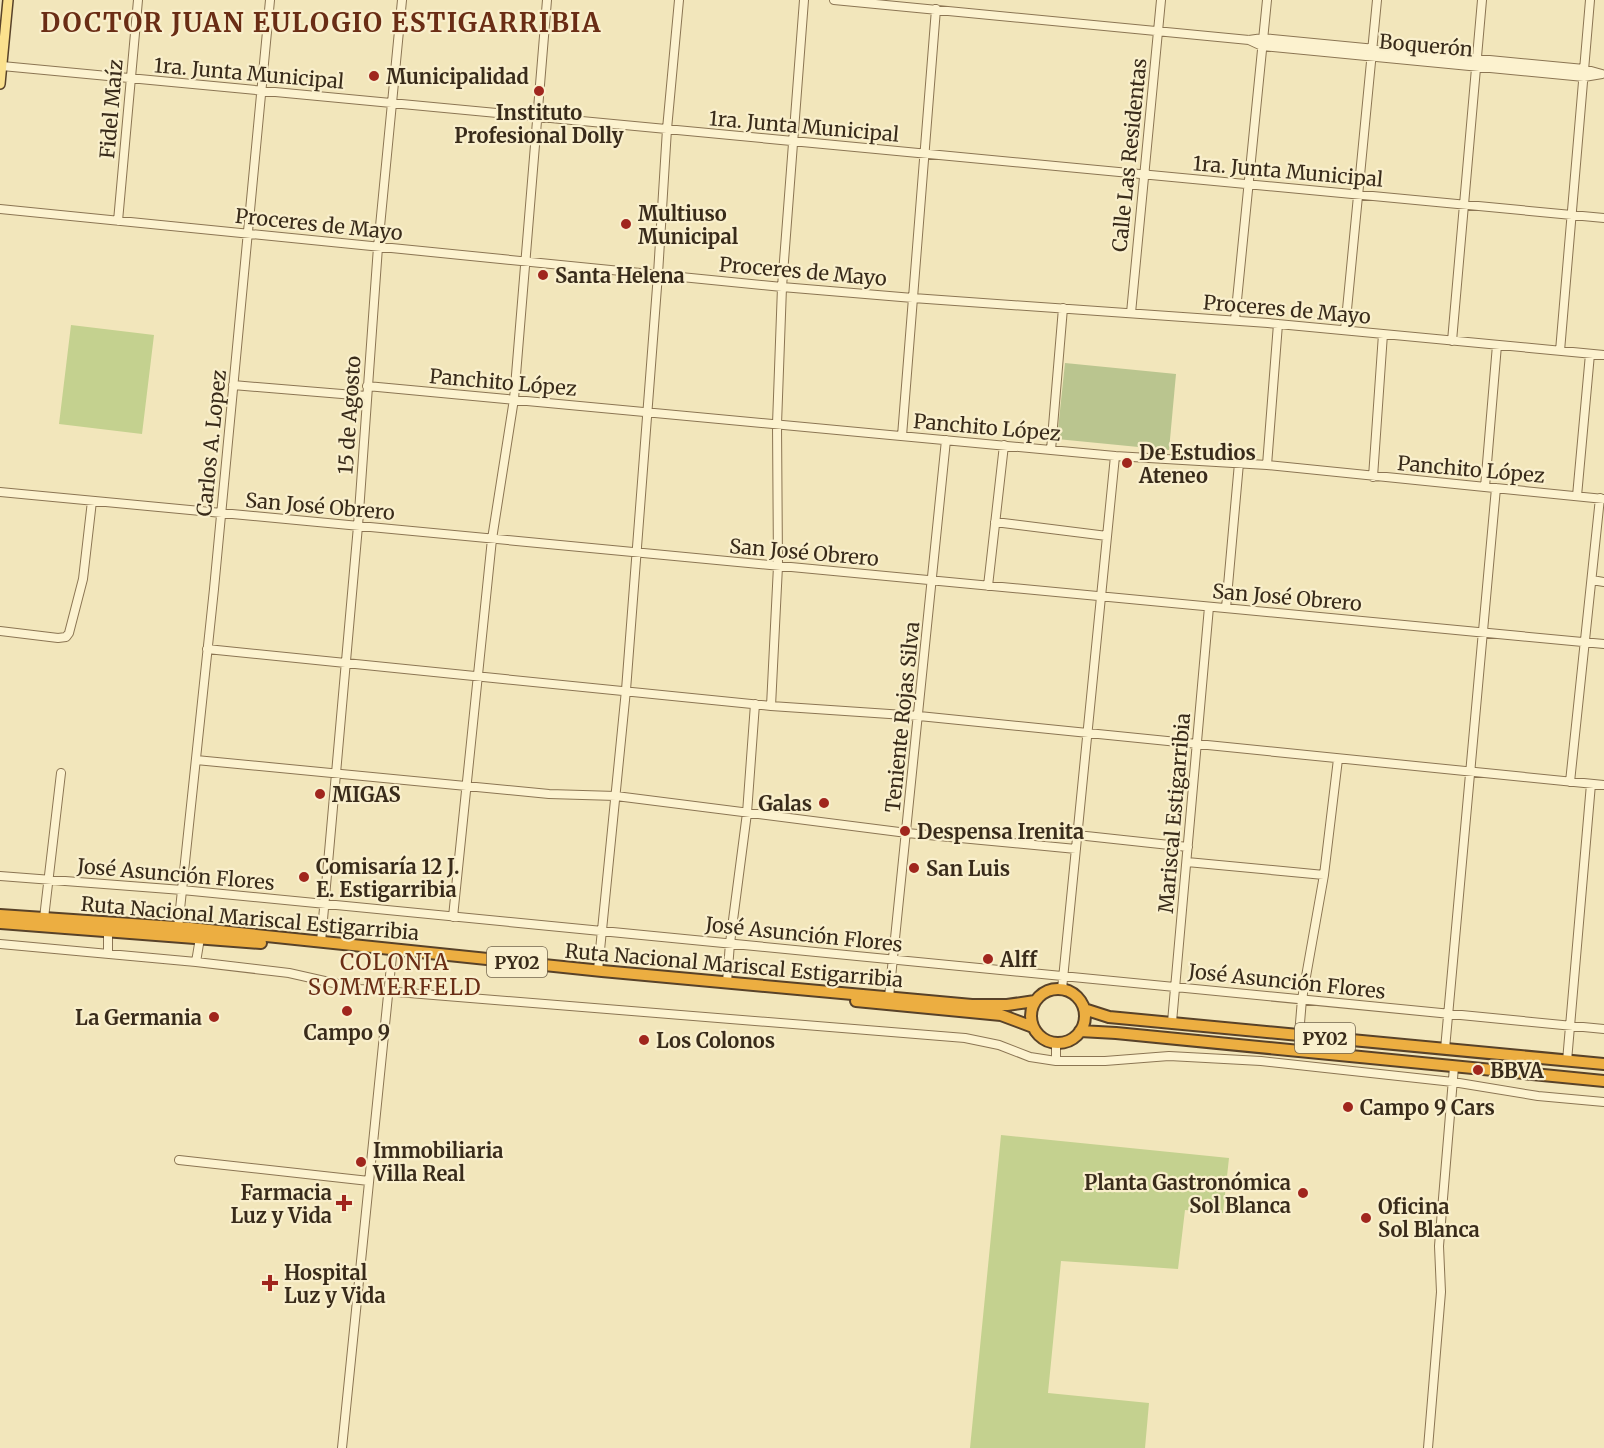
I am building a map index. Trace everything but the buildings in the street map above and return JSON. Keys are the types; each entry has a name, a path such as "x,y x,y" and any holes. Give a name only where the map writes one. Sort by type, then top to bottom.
{"highway":[{"name":"Ruta Nacional Mariscal Estigarribia","path":"0,915 178,928 972,1005 1007,1005 1035,1001"},
{"name":"Ruta Nacional Mariscal Estigarribia","path":"0,922 321,948 1001,1015 1033,1027"},
{"name":"PY02","path":"1035,1001 1045,992 1062,990 1076,996 1084,1010 1109,1017 1604,1064"},
{"path":"1033,1027 1030,1014 1035,1001"},
{"path":"1056,1044 1069,1041 1080,1031 1085,1021 1084,1010"},
{"name":"PY02","path":"1033,1027 1042,1039 1056,1044"},
{"name":"PY02","path":"1080,1031 1604,1081"}],"main road":[{"path":"0,84 5,2"}],"street":[{"name":"Fidel Maíz","path":"118,221 138,0"},
{"name":"Carlos A. Lopez","path":"178,928 221,513 270,0"},
{"name":"15 de Agosto","path":"321,942 358,526 378,247 402,0"},
{"path":"453,917 492,539 514,399 547,0"},
{"path":"598,970 626,690 658,274 666,129 679,0"},
{"path":"771,706 778,566 777,424 782,287 804,0"},
{"name":"Boquerón","path":"834,0 1603,74"},
{"name":"Calle Las Residentas","path":"1131,313 1161,0"},
{"path":"1235,320 1267,0"},
{"path":"1345,330 1377,0"},
{"path":"1452,340 1482,0"},
{"path":"1560,351 1590,0"},
{"path":"902,436 936,9"},
{"name":"1ra. Junta Municipal","path":"2,66 1604,218"},
{"name":"Proceres de Mayo","path":"0,209 782,287 1235,320 1604,355"},
{"path":"1051,450 1063,308"},
{"path":"1267,465 1278,324"},
{"path":"1373,477 1383,334"},
{"path":"1485,487 1497,345"},
{"path":"1577,496 1590,354"},
{"path":"233,385 366,396"},
{"name":"Panchito López","path":"367,386 1115,456 1267,465 1602,498"},
{"name":"Teniente Rojas Silva","path":"889,997 946,440"},
{"path":"988,586 1004,445"},
{"path":"1062,990 1115,456"},
{"path":"1226,608 1239,463"},
{"path":"1445,1049 1496,488"},
{"name":"San José Obrero","path":"0,492 1604,644"},
{"path":"1570,782 1602,498"},
{"path":"0,631 58,638 66,637 69,633 83,579 92,501"},
{"path":"995,522 1107,536"},
{"path":"1592,580 1604,582"},
{"name":"Mariscal Estigarribia","path":"1172,1022 1209,607"},
{"path":"207,649 771,706 919,716 1604,785"},
{"path":"727,982 747,813 755,704"},
{"path":"1299,1035 1302,999 1324,875 1338,759"},
{"path":"196,760 549,794 616,796 907,833 1076,849"},
{"path":"44,918 61,773"},
{"path":"1568,1061 1569,1025 1591,784"},
{"path":"1077,835 1188,847"},
{"path":"1187,862 1324,875"},
{"name":"José Asunción Flores","path":"0,876 183,890 1604,1029"},
{"path":"108,930 108,952"},
{"path":"196,962 200,938"},
{"path":"0,944 108,952 289,973 360,989 965,1038 999,1045 1030,1058 1056,1061 1105,1061 1169,1056 1261,1062 1453,1082 1538,1096 1604,1102"},
{"path":"342,1448 392,956"},
{"path":"1056,1044 1056,1061"},
{"path":"1428,1448 1441,1292 1439,1246 1454,1067"},
{"path":"179,1160 369,1181"}],"green space":[{"path":"71,325 154,335 142,434 59,424"},
{"path":"1065,363 1176,374 1169,450 1057,439"},
{"path":"1001,1135 1229,1158 1223,1213 1185,1210 1178,1269 1061,1261 1048,1393 1149,1403 1145,1448 970,1448"}],"place":[{"name":"Municipalidad","path":"374,76"},
{"name":"Instituto Profesional Dolly","path":"539,91"},
{"name":"Multiuso Municipal","path":"626,224"},
{"name":"Santa Helena","path":"543,275"},
{"name":"De Estudios Ateneo","path":"1127,463"},
{"name":"MIGAS","path":"320,794"},
{"name":"Galas","path":"824,803"},
{"name":"Despensa Irenita","path":"905,831"},
{"name":"San Luis","path":"914,868"},
{"name":"Comisaría 12 J. E. Estigarribia","path":"304,877"},
{"name":"Alff","path":"988,959"},
{"name":"Campo 9","path":"347,1011"},
{"name":"La Germania","path":"214,1017"},
{"name":"Los Colonos","path":"644,1040"},
{"name":"BBVA","path":"1478,1070"},
{"name":"Campo 9 Cars","path":"1348,1107"},
{"name":"Immobiliaria Villa Real","path":"361,1162"},
{"name":"Planta Gastronómica Sol Blanca","path":"1303,1193"},
{"name":"Farmacia Luz y Vida","path":"344,1203"},
{"name":"Oficina Sol Blanca","path":"1366,1218"},
{"name":"Hospital Luz y Vida","path":"270,1283"}],"district":[{"name":"DOCTOR JUAN EULOGIO ESTIGARRIBIA","path":"321,22"},
{"name":"COLONIA SOMMERFELD","path":"395,974"}]}
